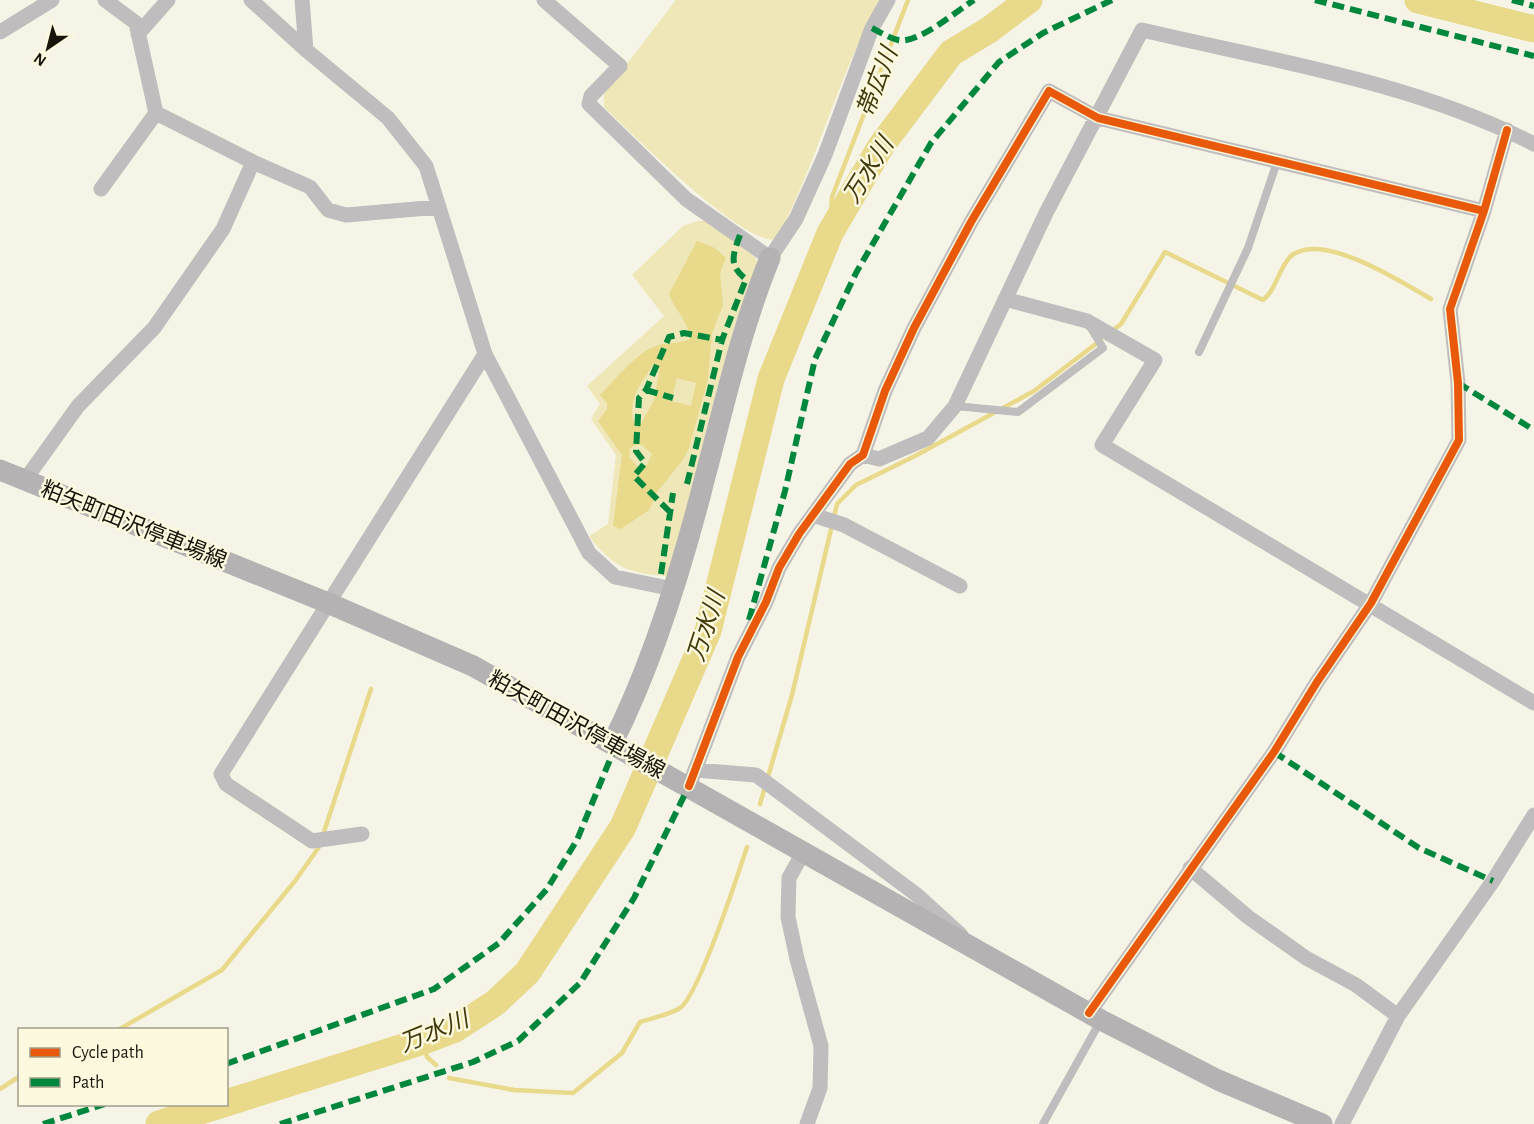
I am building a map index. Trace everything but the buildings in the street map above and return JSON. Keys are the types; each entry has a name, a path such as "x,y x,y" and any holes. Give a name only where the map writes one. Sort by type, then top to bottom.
{"main road":[{"path":"618,746 629,709 673,589 705,478 736,352 770,258"},
{"name":"粕矢町田沢停車場線","path":"0,470 328,603 473,666 618,746 688,779 804,852 1095,1017 1218,1080 1322,1124"}],"street":[{"path":"0,32 52,0"},
{"path":"101,189 156,113 136,23 105,0"},
{"path":"138,34 168,0"},
{"path":"251,0 306,51 388,118 426,166 485,354 589,553 615,577 673,589"},
{"path":"302,0 306,51"},
{"path":"544,0 620,66 591,96 589,104 686,200 770,258 796,219 825,154 872,28 888,0"},
{"path":"863,455 879,459 928,438 956,405 1046,213 1098,118 1142,30 1405,92 1507,130 1534,144"},
{"path":"974,948 917,895 756,775 688,779 738,657 766,602 779,568 817,516 850,464 863,455 885,391 914,328 971,222 1048,91 1098,118 1484,211"},
{"path":"156,113 253,162 310,187 328,210 346,215 439,207"},
{"path":"1095,1017 1190,868 1274,752 1317,682 1371,603 1459,440 1458,383 1450,309 1484,211 1507,130"},
{"path":"25,480 78,406 154,328 223,229 253,162"},
{"path":"1005,300 1093,326 1155,360 1102,445 1371,603 1534,703"},
{"path":"362,834 312,840 226,784 221,774 485,354"},
{"path":"817,516 837,523 960,586"},
{"path":"1342,1124 1398,1016 1493,880 1534,815"},
{"path":"804,852 789,878 788,917 821,1046 820,1088 807,1124"},
{"path":"1190,868 1268,931 1306,958 1356,985 1398,1016"}],"lane":[{"path":"1199,352 1248,248 1277,162"},
{"path":"956,405 1018,412 1103,348 1093,326"},
{"path":"1043,1124 1095,1017"}],"shaded area":[{"path":"676,0 880,0 852,59 804,180 777,239 762,237 741,226 716,208 662,162 604,107 604,94"},
{"path":"706,221 744,247 756,259 758,269 737,319 667,576 654,575 632,571 614,562 597,547 589,536 608,524 616,455 591,419 600,404 587,386 664,316 632,275 683,226"},
{"path":"697,241 715,248 726,258 720,273 723,305 712,333 708,379 689,448 682,461 657,492 649,510 621,529 613,526 622,455 598,421 607,409 607,403 600,395 647,350 658,345 690,339 687,327 669,294","holes":["653,365 660,366 654,400 641,424 635,426 632,409 639,386","677,378 696,383 691,406 671,401","642,445 652,454 647,465 638,467 629,457 630,448"]}],"waterway":[{"name":"帯広川","path":"830,233 832,197 908,0"},
{"name":"万水川","path":"228,1102 455,1029 495,1003 527,973 623,827 708,631 771,379 830,233 881,146 951,53 989,30 1029,0"},
{"name":"万水川","path":"1418,0 1534,29"},
{"path":"1112,331 1121,324 1165,252 1263,300 1271,291 1290,257 1304,250 1321,250 1361,262 1382,271 1431,299"},
{"path":"760,804 792,695 837,504 856,485 915,456 1034,391 1101,340"},
{"path":"121,1028 222,970 295,881 319,847 371,689"},
{"path":"449,1078 514,1090 573,1093 622,1053 640,1022 676,1010 688,998 717,933 747,847"},
{"path":"423,1041 427,1057 436,1065"},
{"path":"0,1089 18,1077"},
{"name":"万水川","path":"159,1124 217,1106"}],"marked path":[{"path":"872,28 895,39 906,40 926,32 974,0"},
{"path":"749,620 785,491 815,359 856,273 931,143 999,62 1043,33 1112,0"},
{"path":"1315,0 1534,56"},
{"path":"1512,0 1534,6"},
{"path":"687,484 722,340 746,279 734,264 735,248 740,235"},
{"path":"670,512 634,476 645,463 636,451 639,398 646,390 669,337 684,333 722,340"},
{"path":"1458,383 1534,430"},
{"path":"646,390 673,398"},
{"path":"661,574 673,493"},
{"path":"228,1063 434,989 499,943 547,889 577,840 616,745"},
{"path":"1274,752 1419,848 1493,881"},
{"path":"280,1124 473,1062 518,1041 580,983 634,898 689,786"},
{"path":"43,1124 99,1106"}],"cycle path":[{"path":"689,786 738,657 766,602 779,568 799,534 850,464 863,455 885,391 914,328 971,222 1049,91 1098,118 1484,211"},
{"path":"1089,1013 1274,752 1317,682 1371,603 1459,440 1458,383 1450,309 1484,211 1507,130"}]}
